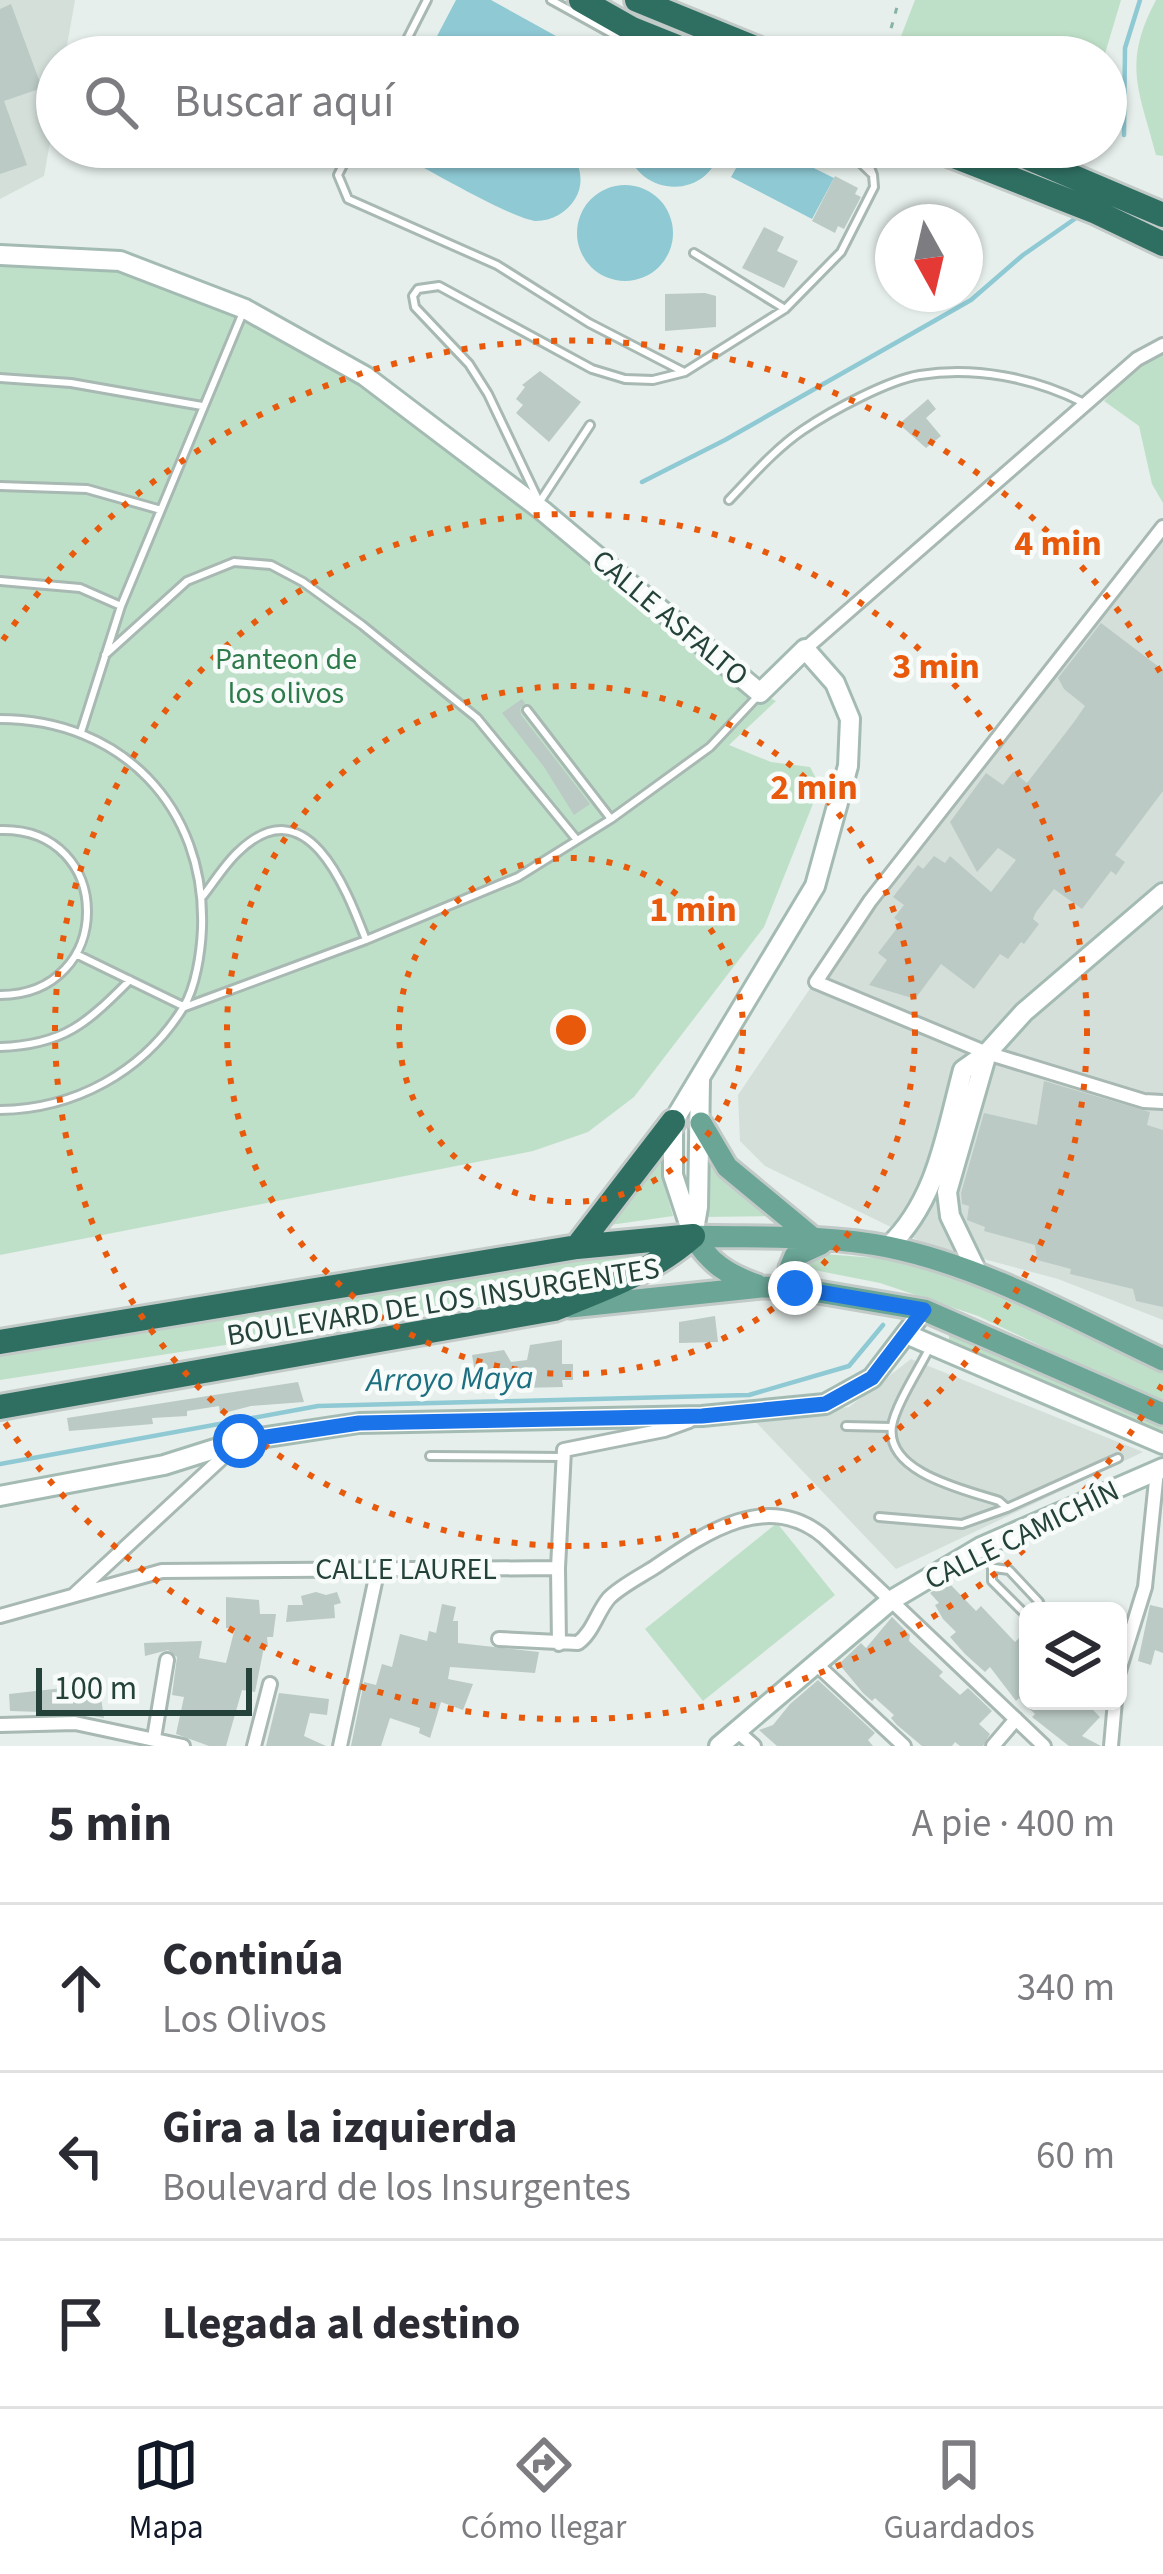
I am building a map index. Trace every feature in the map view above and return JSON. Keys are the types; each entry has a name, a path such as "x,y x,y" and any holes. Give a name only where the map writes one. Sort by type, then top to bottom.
{"highway":[{"path":"581,0 650,36"},
{"path":"637,0 725,36"},
{"path":"984,168 1163,244"},
{"path":"1052,168 1163,215"},
{"path":"577,1247 673,1122"},
{"path":"554,1309 637,1275 693,1236"},
{"name":"BOULEVARD DE LOS INSURGENTES","path":"0,1342 577,1247 693,1236"},
{"name":"BOULEVARD DE LOS INSURGENTES","path":"0,1407 554,1309"}],"main road":[{"path":"701,1123 727,1167 824,1240 795,1256 790,1268 795,1288"},
{"name":"BOULEVARD DE LOS INSURGENTES","path":"693,1236 888,1247 978,1274 1163,1360"},
{"path":"693,1236 708,1260 761,1287"},
{"name":"BOULEVARD DE LOS INSURGENTES","path":"554,1309 761,1287 795,1288 924,1310 1163,1414"}],"street":[{"name":"CALLE ASFALTO","path":"0,255 120,261 245,308 365,376 541,507 760,693"},
{"path":"760,693 1137,359 1163,345"},
{"path":"1163,527 870,901 817,982 987,1053 1144,1101 1163,1102"},
{"path":"693,1236 673,1175 673,1122 815,886 848,766 850,719 835,683 805,650"},
{"path":"888,1247 916,1216 933,1180 963,1070 1163,893"},
{"path":"978,1274 950,1216 947,1192 987,1053"},
{"path":"693,1236 698,1207 700,1080"},
{"path":"0,1496 164,1465 240,1441 359,1423 702,1416 825,1404 872,1378 924,1310"},
{"path":"906,1334 1163,1444"},
{"path":"560,1644 558,1568 565,1450 664,1430 702,1416"},
{"path":"69,1599 240,1441"},
{"path":"1127,1645 1145,1586 1160,1469"},
{"name":"CALLE CAMICHÍN","path":"719,1746 890,1600 981,1547 1160,1469"},
{"path":"499,1639 584,1641 610,1598 710,1530 756,1517 781,1516 812,1527 1044,1746"},
{"path":"340,1746 378,1568"},
{"name":"CALLE LAUREL","path":"0,1616 162,1571 558,1568"},
{"path":"154,1738 167,1660"},
{"path":"815,1664 904,1746"},
{"path":"254,1746 270,1684"},
{"path":"1112,1746 1114,1710"},
{"path":"992,1746 1016,1719"},
{"path":"0,1725 75,1723 183,1746"},
{"path":"737,1731 754,1746"}],"lane":[{"path":"409,36 427,0"},
{"path":"551,0 616,36"},
{"path":"342,168 338,176 348,199 497,265 589,323 685,372"},
{"path":"866,168 873,175"},
{"path":"541,507 479,379 415,307 413,296 418,289 439,286 592,369 625,379 653,380 685,372 785,309 841,252 874,188 870,168"},
{"path":"694,253 785,309"},
{"path":"81,731 121,605 245,308"},
{"path":"729,500 804,430 917,375 1012,378 1049,385 1085,404"},
{"path":"0,378 71,383 202,406"},
{"path":"541,507 590,424"},
{"path":"0,486 87,489 161,510"},
{"path":"105,655 187,581 234,562 272,565 362,625 477,718 577,840"},
{"path":"0,581 80,587 121,605"},
{"name":"CALLE ASFALTO","path":"184,1007 518,877 611,819 710,747 760,693"},
{"path":"527,710 611,819"},
{"path":"0,719 38,719 81,731 134,764 166,797 192,848 203,896 202,944 184,1007 137,1061 97,1090 35,1110 0,1110"},
{"path":"0,995 20,995 54,982 78,955 87,926 86,892 71,857 45,837 1,828"},
{"path":"203,896 238,852 260,836 277,830 296,832 316,845 334,866 366,940"},
{"path":"78,955 184,1007"},
{"path":"0,1047 33,1046 85,1024 130,980"},
{"path":"931,1346 891,1427 897,1452 913,1469 1007,1508"},
{"path":"846,1426 891,1427"},
{"path":"430,1456 562,1457"},
{"path":"879,1517 962,1524 1118,1458"},
{"path":"981,1547 992,1568 992,1582 1019,1608"},
{"path":"992,1568 1009,1570 1039,1602"}],"path":[{"path":"889,36 899,0"}],"shaded area":[{"path":"0,0 75,0 69,36 36,36 36,168 45,168 44,176 0,199"},
{"path":"1163,527 1163,1320 1058,1279 924,1243 765,1166 740,1141 738,1095 870,900"},
{"path":"911,1359 1143,1452 896,1569 754,1420 849,1407"}],"green space":[{"path":"915,0 1121,0 1110,36 901,36"},
{"path":"1156,0 1163,0 1163,156 1156,155 1137,77 1139,42"},
{"name":"Panteon de los olivos","path":"0,255 120,261 245,309 365,376 760,693 776,701 729,745 771,762 810,767 820,786 764,927 634,1097 588,1132 533,1151 0,1255"},
{"path":"1163,353 1163,503 1152,484 1139,426 1104,401 1141,363"},
{"path":"704,1150 773,1216 701,1217"},
{"path":"661,1153 673,1216 603,1226"},
{"path":"638,1249 649,1252 585,1278 497,1303 0,1380 0,1352"},
{"path":"811,1253 902,1260 965,1276 1163,1366 1163,1404 978,1316 880,1283 809,1269"},
{"path":"948,1329 1163,1428 1163,1440 950,1346"},
{"path":"777,1523 835,1595 703,1701 645,1629"}],"water":[{"path":"456,0 491,0 556,36 437,36"},
{"path":"425,168 579,168 581,179 575,199 548,219 524,218"},
{"path":"636,168 711,168 703,177 674,187 644,177"},
{"path":"736,168 814,168 834,178 812,219 731,177"},
{"path":"625,185 643,188 659,199 670,215 670,251 659,267 643,278 625,281 607,278 591,267 580,251 577,233 580,215 591,199 607,188"}],"building":[{"path":"11,4 36,72 36,90 4,101 27,165 0,174 0,9"},
{"path":"835,176 858,188 855,194 861,197 844,229 838,226 835,233 812,221"},
{"path":"764,227 784,237 777,251 798,261 784,288 742,268"},
{"path":"665,294 716,296 716,327 665,331"},
{"path":"540,371 581,402 549,442 516,413 523,405 516,399 522,385"},
{"path":"928,399 936,409 926,418 941,436 926,448 899,424"},
{"path":"1101,623 1163,670 1163,791 1115,855 1125,862 1116,875 1111,871 1082,909 1054,889 1036,912 1033,919 1039,924 1024,944 1008,959 1000,954 974,989 941,964 915,999 869,985 887,960 878,953 901,923 894,918 904,905 893,897 918,865 923,869 934,856 945,863 950,856 991,892 1016,860 998,848 977,872 950,822 986,773 1003,785 1013,772 1027,783 1074,722 1085,706 1058,678"},
{"path":"522,699 521,715 590,804 574,815 502,713"},
{"path":"1044,1081 1150,1112 1147,1125 1163,1130 1163,1307 1136,1301 1133,1289 1070,1274 1071,1269 1037,1260 1035,1245 984,1231 985,1227 967,1220 969,1206 962,1204 961,1193 984,1113 1037,1125"},
{"path":"715,1316 718,1342 679,1343 679,1322"},
{"path":"562,1340 562,1364 573,1364 573,1380 562,1380 563,1387 478,1389 472,1355 504,1350 511,1362 527,1360 530,1345"},
{"path":"298,1382 304,1402 220,1414 219,1406 187,1411 187,1416 152,1418 153,1424 69,1431 67,1418"},
{"path":"948,1582 976,1611 981,1606 1015,1642 1019,1638 1016,1701 990,1667 985,1672 950,1637 956,1632 943,1619 930,1593"},
{"path":"337,1592 341,1603 334,1605 335,1618 286,1622 288,1605 303,1605 301,1596"},
{"path":"226,1597 259,1600 260,1614 276,1614 255,1692 242,1690 226,1746 209,1746 176,1734 184,1697 172,1695 177,1657 168,1650 145,1656 144,1643 202,1641 199,1658 226,1663 235,1628 226,1628"},
{"path":"442,1604 456,1607 453,1621 458,1621 458,1643 539,1652 535,1673 450,1667 448,1679 473,1684 463,1710 441,1702 430,1738 419,1733 420,1728 390,1718 381,1746 351,1746 364,1682 376,1685 382,1664 392,1667 400,1634 427,1641 429,1631 436,1633"},
{"path":"1150,1605 1163,1608 1163,1653 1155,1650 1151,1665 1138,1661"},
{"path":"892,1617 910,1635 909,1641 943,1672 939,1676 960,1695 968,1688 992,1711 979,1724 990,1734 983,1746 955,1742 952,1746 922,1746 897,1725 891,1718 894,1715 863,1693 839,1664 861,1643 866,1648"},
{"path":"818,1680 875,1733 868,1740 873,1746 777,1746 759,1730 773,1725"},
{"path":"99,1684 104,1718 10,1711 9,1694"},
{"path":"279,1693 329,1699 327,1715 310,1713 304,1736 326,1746 266,1746"},
{"path":"1031,1710 1093,1710 1100,1717 1082,1736 1101,1746 1069,1746 1032,1717"}],"waterway":[{"path":"1127,42 1140,0"},
{"path":"642,482 971,300 1076,218"},
{"name":"Arroyo Maya","path":"0,1464 318,1406 749,1395 849,1366 883,1325"}],"route":[{"path":"240,1441 359,1423 702,1416 825,1404 872,1378 924,1310 795,1288"}]}
